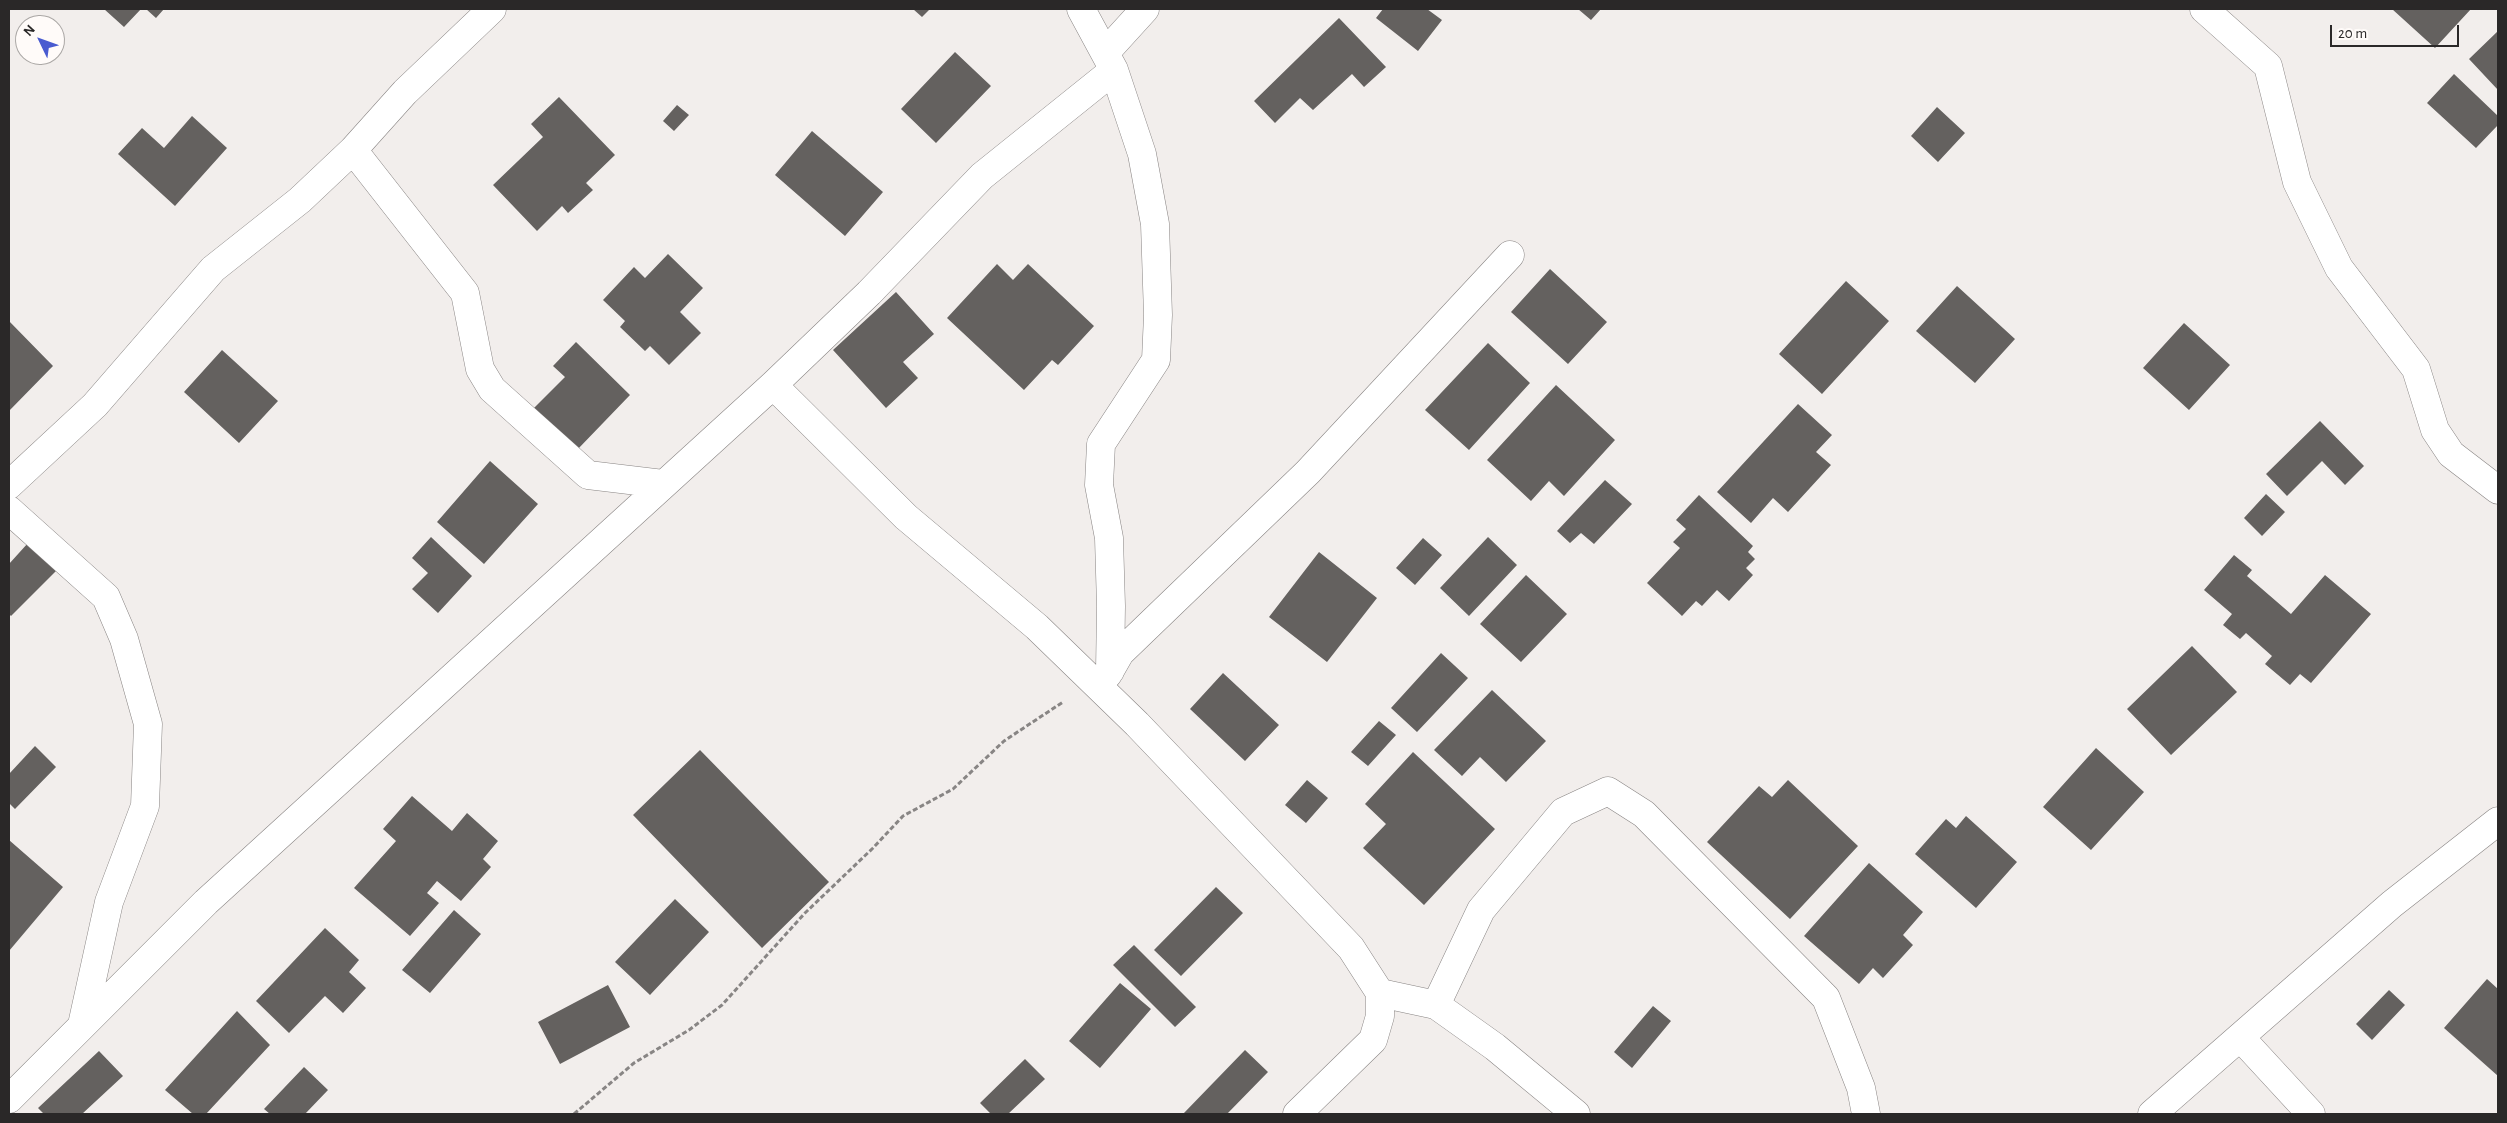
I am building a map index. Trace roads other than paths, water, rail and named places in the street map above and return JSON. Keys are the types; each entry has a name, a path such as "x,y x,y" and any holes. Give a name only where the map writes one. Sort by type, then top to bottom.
{"street":[{"path":"9,485 95,405 213,269 300,200 353,150 405,92 492,9"},
{"path":"1081,9 1109,61 1142,154 1155,224 1158,315 1156,360 1101,444 1098,484 1109,538 1101,680"},
{"path":"9,1099 206,902 663,484 774,385 869,293 982,176 1109,61 1145,9"},
{"path":"2204,9 2268,66 2297,182 2339,268 2416,369 2435,430 2451,454 2498,490"},
{"path":"353,150 465,293 480,369 492,390 588,475 663,484"},
{"path":"1101,680 1120,652 1308,472 1510,255"},
{"path":"774,385 906,517 1101,680 1351,948 1380,993 1380,1016 1373,1040 1296,1114"},
{"path":"9,510 106,597 124,639 148,724 145,806 109,902 82,1025"},
{"path":"1436,1005 1481,910 1563,812 1608,791 1644,814 1826,998 1861,1088 1866,1114"},
{"path":"2152,1114 2392,904 2498,821"},
{"path":"1380,993 1436,1005 1495,1047 1576,1114"},
{"path":"2240,1037 2311,1114"}]}
